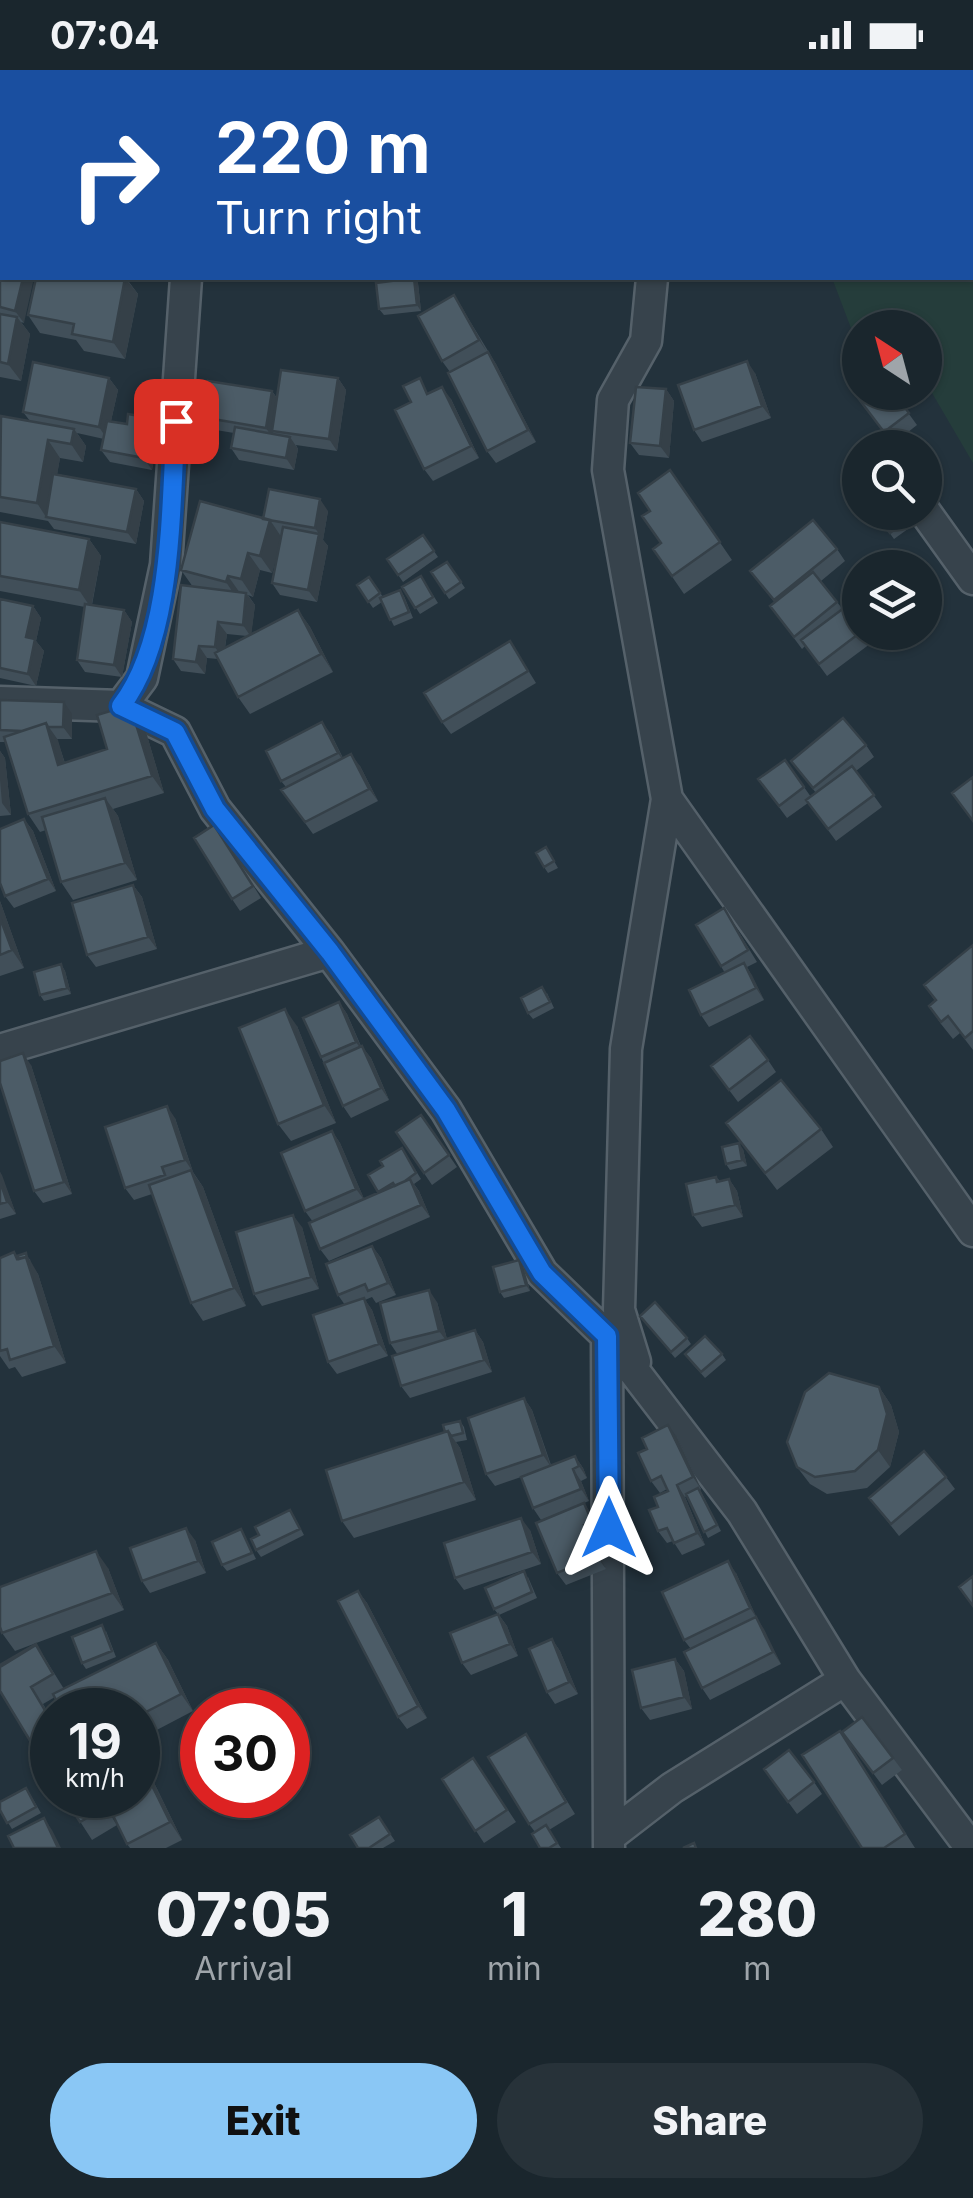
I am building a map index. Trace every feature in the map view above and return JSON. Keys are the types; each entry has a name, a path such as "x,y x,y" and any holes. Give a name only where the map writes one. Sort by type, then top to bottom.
{"street":[{"path":"121,706 142,678 166,565 186,280"},
{"path":"638,1374 620,1310 626,1049 667,799 608,470 613,400 646,341 652,280"},
{"path":"938,530 973,579"},
{"path":"0,702 121,706 175,732 215,809 330,952 446,1110 542,1273 607,1336 742,1512 845,1680 971,1848"},
{"path":"667,799 973,1231"},
{"path":"0,1050 330,952"},
{"path":"607,1336 610,1842"},
{"path":"610,1842 672,1788 845,1680"}],"green space":[{"path":"833,280 973,280 973,463 942,410 942,310 844,310"}],"building":[{"path":"0,280 23,280 15,311 0,307"},
{"path":"36,280 125,280 113,342 72,334 74,324 28,315"},
{"path":"414,280 417,305 379,309 376,283"},
{"path":"454,295 479,340 442,361 418,316"},
{"path":"0,314 17,317 8,364 0,362"},
{"path":"488,352 528,430 487,451 448,373"},
{"path":"747,361 762,406 694,430 678,385"},
{"path":"33,362 109,378 99,427 23,412"},
{"path":"281,370 338,378 329,439 272,431"},
{"path":"420,378 427,394 442,387 471,446 424,469 395,410 411,402 403,386"},
{"path":"208,381 272,391 266,428 201,417"},
{"path":"636,387 666,389 660,446 630,443"},
{"path":"867,410 909,413 887,430"},
{"path":"128,414 151,418 144,458 101,450 107,421 127,424"},
{"path":"1,416 74,429 71,444 48,440 37,503 0,497"},
{"path":"235,427 290,437 286,458 231,448"},
{"path":"670,470 720,542 672,576 653,549 661,543 642,516 650,511 638,493"},
{"path":"53,474 136,489 127,532 46,517"},
{"path":"269,489 320,499 315,528 263,519"},
{"path":"200,501 270,520 260,556 248,553 241,579 228,576 226,582 181,570"},
{"path":"813,520 837,549 774,600 750,571"},
{"path":"0,522 89,539 79,590 0,576"},
{"path":"283,527 319,534 308,590 272,583"},
{"path":"423,535 434,551 398,575 387,559"},
{"path":"447,562 461,582 445,593 431,572"},
{"path":"813,572 837,602 794,637 770,606"},
{"path":"421,576 433,597 415,608 402,587"},
{"path":"369,577 380,593 368,602 357,585"},
{"path":"181,585 246,593 243,625 218,622 215,647 199,646 196,662 173,659"},
{"path":"400,590 409,612 390,620 380,598"},
{"path":"0,599 33,606 26,637 35,639 28,674 0,668"},
{"path":"85,604 124,610 114,665 77,660"},
{"path":"842,609 842,646 819,664 801,640"},
{"path":"298,610 321,654 238,697 215,653"},
{"path":"510,641 528,671 442,722 424,693"},
{"path":"0,700 64,702 63,727 48,727 46,723 22,731 0,730"},
{"path":"130,705 152,776 28,814 4,737 46,723 58,765 107,749 97,715"},
{"path":"843,718 866,745 813,788 791,761"},
{"path":"322,722 338,753 281,781 266,751"},
{"path":"351,754 369,789 305,822 281,790"},
{"path":"785,760 804,787 779,806 758,779"},
{"path":"852,766 874,795 828,829 806,800"},
{"path":"973,777 973,821 952,793"},
{"path":"105,798 125,863 61,882 42,817"},
{"path":"24,819 48,879 5,896 0,883 0,829"},
{"path":"214,825 253,886 232,899 194,838"},
{"path":"546,847 554,861 544,867 536,853"},
{"path":"133,885 148,937 87,955 72,903"},
{"path":"724,908 748,950 721,966 696,925"},
{"path":"0,918 12,950 0,955"},
{"path":"973,945 973,1031 965,1038 948,1016 941,1022 929,1006 936,1000 924,985"},
{"path":"744,963 756,988 701,1015 689,990"},
{"path":"61,964 67,988 40,995 34,972"},
{"path":"542,987 550,1002 528,1013 521,998"},
{"path":"339,1002 356,1042 321,1057 303,1018"},
{"path":"285,1009 324,1105 278,1124 239,1028"},
{"path":"750,1036 768,1060 729,1090 711,1066"},
{"path":"362,1046 381,1088 343,1106 324,1063"},
{"path":"23,1053 64,1182 34,1191 0,1083 0,1061"},
{"path":"781,1080 821,1129 765,1173 726,1123"},
{"path":"167,1106 185,1160 162,1167 165,1175 125,1188 105,1127"},
{"path":"421,1115 449,1155 424,1173 396,1132"},
{"path":"332,1131 356,1189 305,1211 281,1153"},
{"path":"739,1143 742,1160 726,1164 722,1147"},
{"path":"402,1148 416,1173 378,1192 368,1175 383,1166 380,1161"},
{"path":"191,1170 234,1288 191,1303 149,1185"},
{"path":"716,1177 717,1182 729,1179 735,1205 693,1215 686,1184"},
{"path":"410,1179 421,1205 320,1249 309,1223"},
{"path":"0,1181 7,1202 0,1204"},
{"path":"293,1215 311,1277 254,1294 236,1232"},
{"path":"372,1246 388,1283 368,1291 365,1284 338,1295 326,1264"},
{"path":"14,1252 17,1259 26,1257 54,1346 10,1360 7,1349 0,1351 0,1258"},
{"path":"519,1260 526,1285 500,1292 493,1267"},
{"path":"429,1290 439,1331 390,1343 380,1303"},
{"path":"364,1298 379,1344 328,1362 313,1315"},
{"path":"655,1302 687,1338 671,1352 640,1316"},
{"path":"475,1330 484,1360 401,1386 392,1356"},
{"path":"705,1336 722,1354 701,1372 685,1354"},
{"path":"829,1373 879,1387 887,1414 878,1450 855,1471 815,1477 797,1467 787,1442 805,1392"},
{"path":"524,1398 543,1455 486,1474 468,1418"},
{"path":"460,1421 463,1433 451,1436 445,1432 443,1425"},
{"path":"668,1425 693,1477 677,1485 697,1533 674,1543 667,1528 658,1531 649,1510 658,1507 654,1497 668,1491 661,1476 651,1481 638,1453 647,1449 642,1438"},
{"path":"448,1431 464,1482 342,1521 326,1470"},
{"path":"924,1451 946,1477 891,1524 869,1498"},
{"path":"575,1456 579,1466 573,1469 581,1489 533,1508 521,1477"},
{"path":"698,1488 717,1525 704,1532 686,1494"},
{"path":"584,1503 592,1522 584,1525 597,1557 557,1573 536,1523"},
{"path":"290,1510 300,1529 256,1550 251,1539 259,1535 255,1527"},
{"path":"521,1518 532,1552 455,1578 444,1543"},
{"path":"186,1528 198,1561 142,1581 130,1548"},
{"path":"241,1529 252,1553 222,1565 212,1542"},
{"path":"96,1551 112,1593 2,1633 0,1587"},
{"path":"728,1561 750,1608 684,1640 662,1592"},
{"path":"524,1571 532,1592 494,1609 485,1588"},
{"path":"973,1576 973,1606 959,1587"},
{"path":"358,1591 418,1706 398,1717 338,1601"},
{"path":"498,1614 510,1644 462,1663 450,1633"},
{"path":"756,1617 773,1652 702,1688 684,1652"},
{"path":"102,1625 112,1651 82,1663 72,1637"},
{"path":"552,1639 569,1682 547,1692 529,1649"},
{"path":"156,1643 180,1695 160,1705 160,1688 65,1688"},
{"path":"36,1645 53,1674 30,1688 30,1741 0,1691 0,1667"},
{"path":"675,1659 684,1697 641,1708 632,1670"},
{"path":"862,1717 893,1758 873,1773 842,1732"},
{"path":"840,1731 905,1834 884,1848 862,1848 802,1755"},
{"path":"526,1734 566,1802 529,1824 488,1757"},
{"path":"789,1750 814,1782 788,1802 764,1769"},
{"path":"473,1758 507,1810 475,1831 442,1779"},
{"path":"26,1788 30,1810 7,1823 0,1802"},
{"path":"160,1802 170,1822 127,1844 114,1818 160,1818"},
{"path":"379,1817 390,1834 369,1848 358,1848 350,1835"},
{"path":"44,1818 58,1848 14,1848 8,1836"},
{"path":"546,1825 557,1843 540,1848 532,1834"}],"route":[{"path":"176,421 166,565 142,678 121,706 175,732 215,809 330,952 446,1110 542,1273 607,1336 609,1528"}]}
